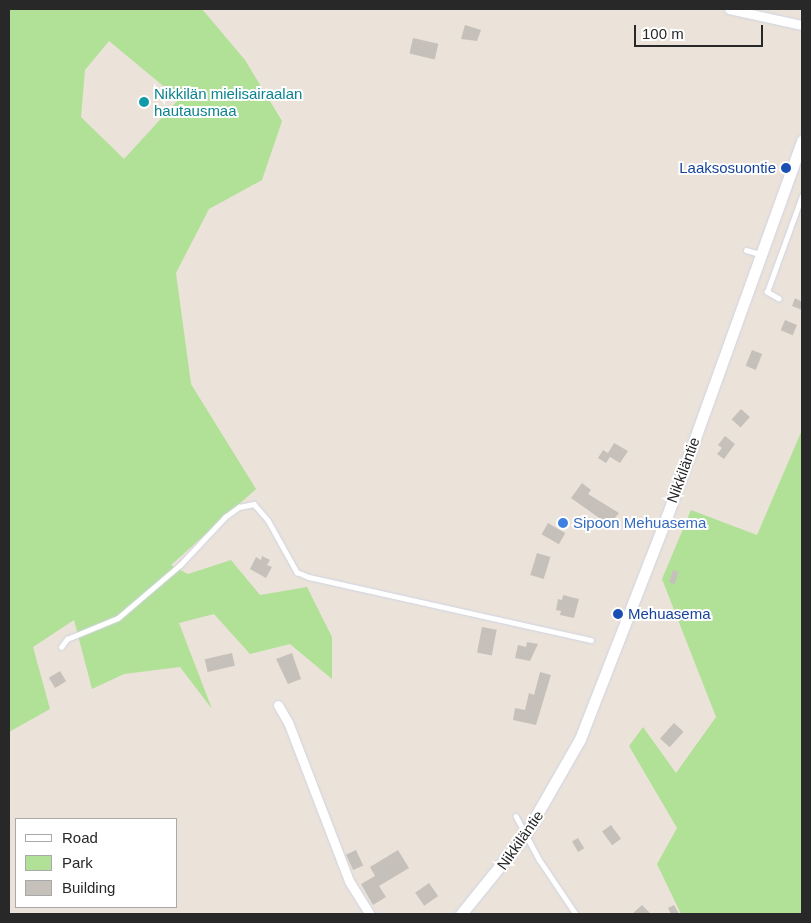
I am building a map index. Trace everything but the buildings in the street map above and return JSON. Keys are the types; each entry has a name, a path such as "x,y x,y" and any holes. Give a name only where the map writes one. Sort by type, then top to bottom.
{"street":[{"path":"729,9 802,25"},
{"name":"Nikkiläntie","path":"461,914 525,835 580,739 802,141"},
{"path":"278,705 288,722 350,881 370,914"}],"lane":[{"path":"779,299 767,292 802,196"},
{"path":"746,250 761,255"},
{"path":"60,647 67,639 118,618 180,565 225,517 239,507 254,504 268,520 297,572 308,578 591,640"},
{"path":"516,816 525,835 576,914"}],"green space":[{"path":"9,9 202,9 245,60 282,121 262,180 209,209 176,273 191,384 256,489 171,565 188,574 231,560 260,595 307,587 332,637 332,679 290,644 250,654 214,614 179,623 212,709 180,667 124,674 92,689 74,620 33,647 50,709 9,732","holes":["109,41 179,99 124,159 81,117 85,70"]},
{"path":"802,430 802,914 681,914 657,864 677,828 629,746 643,727 676,773 716,717 662,579 691,510 757,535"}],"place":[{"name":"Nikkilän mielisairaalan hautausmaa","path":"144,102"},
{"name":"Laaksosuontie","path":"786,168"},
{"name":"Sipoon Mehuasema","path":"563,523"},
{"name":"Mehuasema","path":"618,614"}]}
